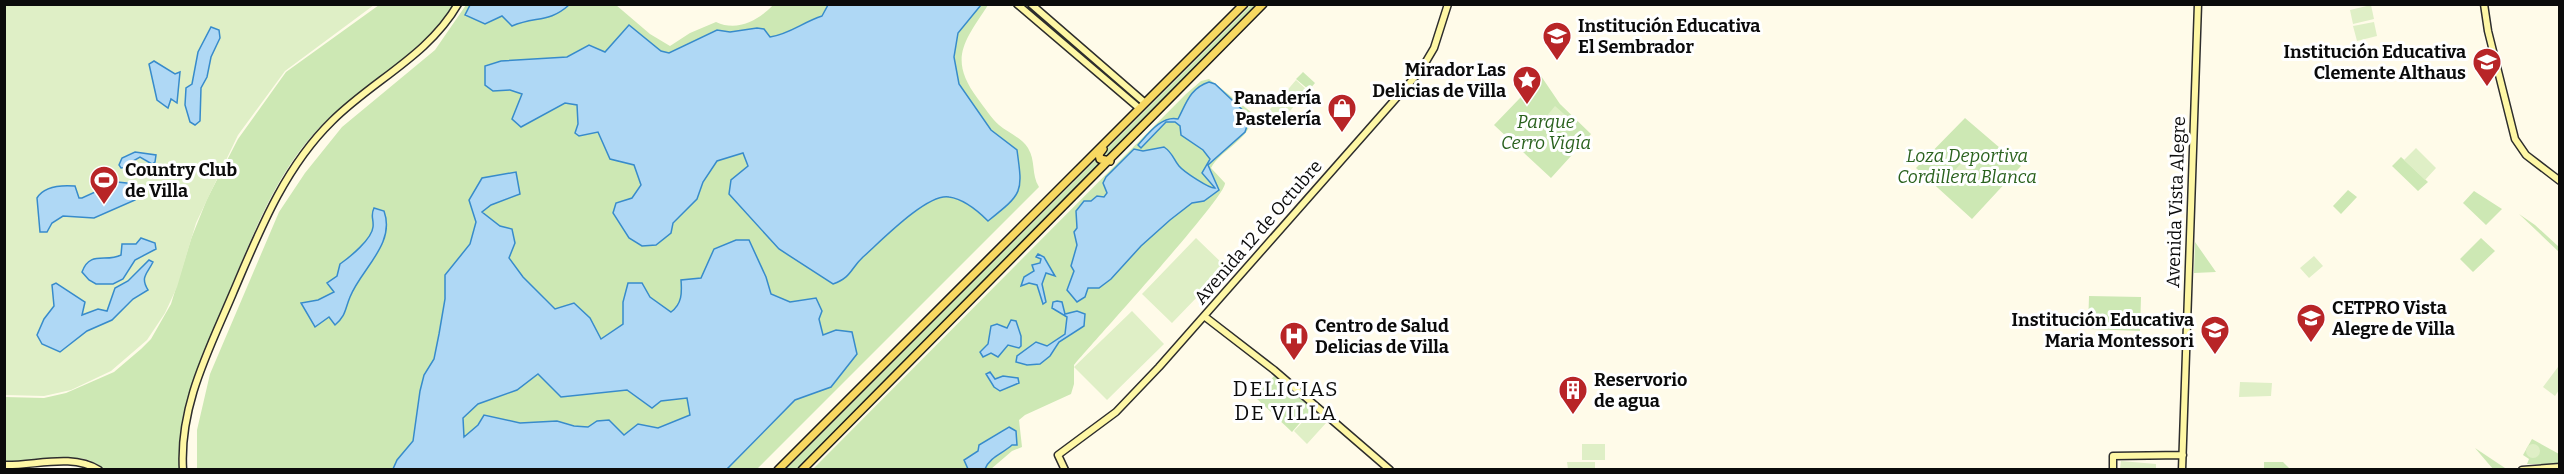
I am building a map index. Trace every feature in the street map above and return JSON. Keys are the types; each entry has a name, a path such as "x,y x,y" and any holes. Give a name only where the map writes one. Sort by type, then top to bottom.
{"main road":[{"path":"777,470 1244,4"},
{"path":"802,470 1263,4"},
{"path":"1185,85 1198,67 1195,62 1188,59"},
{"path":"1110,161 1102,161 1099,154 1113,139 1114,133"}],"street":[{"path":"183,470 184,429 194,389 274,200 296,166 330,123 364,93 416,54 434,37 458,4"},
{"path":"1017,4 1142,105"},
{"path":"1031,4 1142,105"},
{"name":"Avenida 12 de Octubre","path":"1065,470 1058,455 1116,412 1421,70 1434,48 1448,4"},
{"name":"Avenida Vista Alegre","path":"2182,470 2198,4"},
{"path":"2484,4 2488,31 2515,139 2526,155 2559,182"},
{"path":"1204,316 1274,370 1390,470"},
{"path":"2113,470 2113,456 2182,455"},
{"path":"4,465 67,461 88,464 99,470"},
{"path":"2522,470 2559,467"}],"green space":[{"name":"Country Club de Villa","path":"5,5 374,5 285,71 238,135 196,223 177,287 165,313 147,340 111,371 71,390 44,396 5,395"},
{"path":"379,5 455,5 432,36 331,116 297,155 283,176 259,221 194,378 183,423 180,469 103,469 95,463 80,458 35,463 5,462 5,397 44,398 66,393 114,372 151,339 171,304 191,239 207,199 238,139 286,72"},
{"path":"466,5 616,5 650,34 670,46 690,33 716,22 732,26 747,23 761,16 773,5 988,5 966,40 962,61 964,73 969,85 993,119 1028,148 1039,187 757,469 197,470 197,430 210,374 279,212 305,173 342,127 435,50"},
{"path":"1251,5 1259,5 797,469 785,470"},
{"path":"2371,5 2374,19 2353,24 2350,10"},
{"path":"1032,9 1138,100 1136,102 1030,11"},
{"path":"2374,22 2377,36 2357,41 2353,26"},
{"path":"1303,72 1315,83 1309,90 1296,79"},
{"name":"Parque Cerro Vigía","path":"1541,76 1560,104 1591,134 1551,178 1494,125"},
{"path":"1209,79 1251,112 1249,128 1244,135 1211,168 1225,183 1220,194 1183,241 1074,365 1074,384 1071,394 1019,420 1022,447 1012,451 991,469 812,470 1186,94 1201,81"},
{"path":"1296,80 1307,90 1290,111 1278,101"},
{"path":"1277,101 1289,111 1276,125 1265,115"},
{"path":"1555,106 1571,120 1562,131 1546,117"},
{"name":"Loza Deportiva Cordillera Blanca","path":"1965,118 2021,166 1972,219 1916,168"},
{"path":"2416,148 2436,168 2425,180 2404,160"},
{"path":"1971,153 1980,162 1962,181 1953,172"},
{"path":"2401,157 2428,182 2418,191 2392,166"},
{"path":"2348,190 2357,197 2341,214 2333,206"},
{"path":"2474,191 2502,209 2486,225 2463,203"},
{"path":"2519,214 2559,247 2559,252"},
{"path":"1196,238 1226,267 1172,323 1142,294"},
{"path":"2481,238 2495,251 2473,272 2460,259"},
{"path":"2195,242 2216,272 2194,273"},
{"path":"2314,256 2323,266 2309,278 2300,268"},
{"path":"2089,296 2141,297 2140,331 2088,329"},
{"path":"1132,311 1164,344 1107,400 1074,367"},
{"path":"2558,367 2559,390 2555,396 2543,387"},
{"path":"1275,375 1312,409 1292,432 1255,397"},
{"path":"2240,382 2272,383 2271,396 2239,397"},
{"path":"1313,411 1326,423 1307,444 1294,431"},
{"path":"2532,439 2559,454 2559,464 2527,464 2529,459 2523,455"},
{"path":"1582,444 1605,444 1605,460 1582,460"},
{"path":"2533,444 2538,446 2540,451 2538,456 2533,458 2528,456 2526,451 2528,446"},
{"path":"2475,448 2505,468 2493,469"},
{"path":"2121,461 2156,464 2156,469 2120,469"},
{"path":"1567,462 1595,462 1595,469 1568,469"},
{"path":"2264,462 2283,462 2290,469 2264,469"}],"water":[{"path":"470,4 569,5 549,17 512,26 502,16 485,24 465,15"},
{"path":"828,5 981,5 958,33 954,57 959,84 991,130 1017,150 1020,175 1020,184 1014,198 988,221 960,200 949,197 940,198 904,220 863,257 847,276 833,284 779,249 729,194 731,180 748,166 743,153 717,161 703,182 697,199 673,223 671,233 656,245 642,246 629,238 613,213 616,203 632,198 641,185 634,165 610,159 598,132 579,136 575,133 578,124 577,105 565,103 521,127 512,119 522,94 510,90 493,91 485,85 485,66 501,61 567,57 589,45 605,52 629,25 661,51 669,53 717,30 730,32 757,28 764,29 770,37 777,35 822,16"},
{"path":"211,27 219,30 220,38 201,88 200,121 195,125 190,122 185,105 186,88 192,84 198,52"},
{"path":"154,61 175,74 180,72 177,103 171,99 168,108 157,100 149,64"},
{"path":"1209,82 1215,84 1250,117 1245,132 1208,165 1219,190 1204,201 1192,203 1170,220 1141,246 1111,279 1099,288 1088,288 1085,297 1077,302 1067,290 1074,271 1071,266 1077,245 1074,232 1077,228 1076,211 1084,201 1091,201 1097,196 1104,197 1107,193 1103,183 1106,177 1134,149 1143,151 1164,147 1182,169 1215,188 1202,173 1210,159 1203,150 1181,135 1180,126 1175,122 1166,122 1141,148 1138,145 1161,123 1178,119 1193,92"},
{"path":"135,152 156,155 155,162 152,164 140,157 129,167 121,168 119,165 122,158"},
{"path":"516,172 520,194 491,205 482,212 500,226 512,229 515,243 509,258 523,277 555,309 574,303 590,318 601,339 623,324 623,302 628,283 642,283 650,297 671,312 680,298 681,280 701,278 714,249 736,240 749,240 771,294 790,302 816,298 822,311 819,319 823,335 836,330 852,332 857,354 831,387 795,400 727,469 393,469 397,460 413,441 420,391 424,375 434,359 439,334 445,299 445,275 470,244 476,222 469,200 482,178","holes":["538,374 561,397 627,390 652,408 661,401 687,398 690,415 658,428 638,424 624,435 609,420 597,421 588,427 557,421 520,423 484,415 478,425 464,437 463,418 478,404 517,390"]},
{"path":"117,182 136,184 135,200 94,218 63,216 52,223 47,232 40,232 37,198 44,191 59,186 75,186 79,198 82,198"},
{"path":"374,208 384,211 386,223 385,234 376,256 355,287 341,319 335,325 329,317 315,327 301,303 318,300 334,292 327,283 337,276 340,264 369,237 373,227"},
{"path":"141,238 155,243 156,249 135,260 123,279 113,284 96,284 82,272 89,261 121,255 122,244 136,244"},
{"path":"1038,254 1044,257 1055,276 1046,273 1042,284 1046,302 1043,304 1037,285 1029,283 1021,286 1024,277 1034,271 1032,265 1040,263 1041,259 1036,257"},
{"path":"149,260 153,262 144,279 148,290 133,299 112,320 87,331 60,352 42,344 37,335 44,319 54,306 52,285 56,283 85,302 82,315 98,309 107,311 115,288 128,281"},
{"path":"1053,302 1062,302 1065,314 1077,311 1085,314 1084,326 1059,342 1050,356 1040,364 1027,365 1016,362 1017,356 1036,342 1047,346 1065,334 1067,317 1052,308"},
{"path":"1011,320 1016,321 1021,336 1021,346 1019,348 1008,345 998,357 991,353 983,357 980,352 988,344 991,326 997,324 1007,328"},
{"path":"990,372 995,379 1003,376 1018,378 1019,383 1000,391 994,387 986,374"},
{"path":"1009,427 1016,431 1017,445 1012,445 993,459 985,469 968,469 964,460 978,451 979,445"}],"place":[{"name":"Institución Educativa El Sembrador","path":"1557,62"},
{"name":"Institución Educativa Clemente Althaus","path":"2487,88"},
{"name":"Mirador Las Delicias de Villa","path":"1527,106"},
{"name":"Panadería Pastelería","path":"1342,134"},
{"name":"Country Club de Villa","path":"104,206"},
{"name":"CETPRO Vista Alegre de Villa","path":"2311,344"},
{"name":"Institución Educativa Maria Montessori","path":"2215,356"},
{"name":"Centro de Salud Delicias de Villa","path":"1294,362"},
{"name":"Reservorio de agua","path":"1573,416"}],"district":[{"name":"DELICIAS DE VILLA","path":"1286,401"}]}
